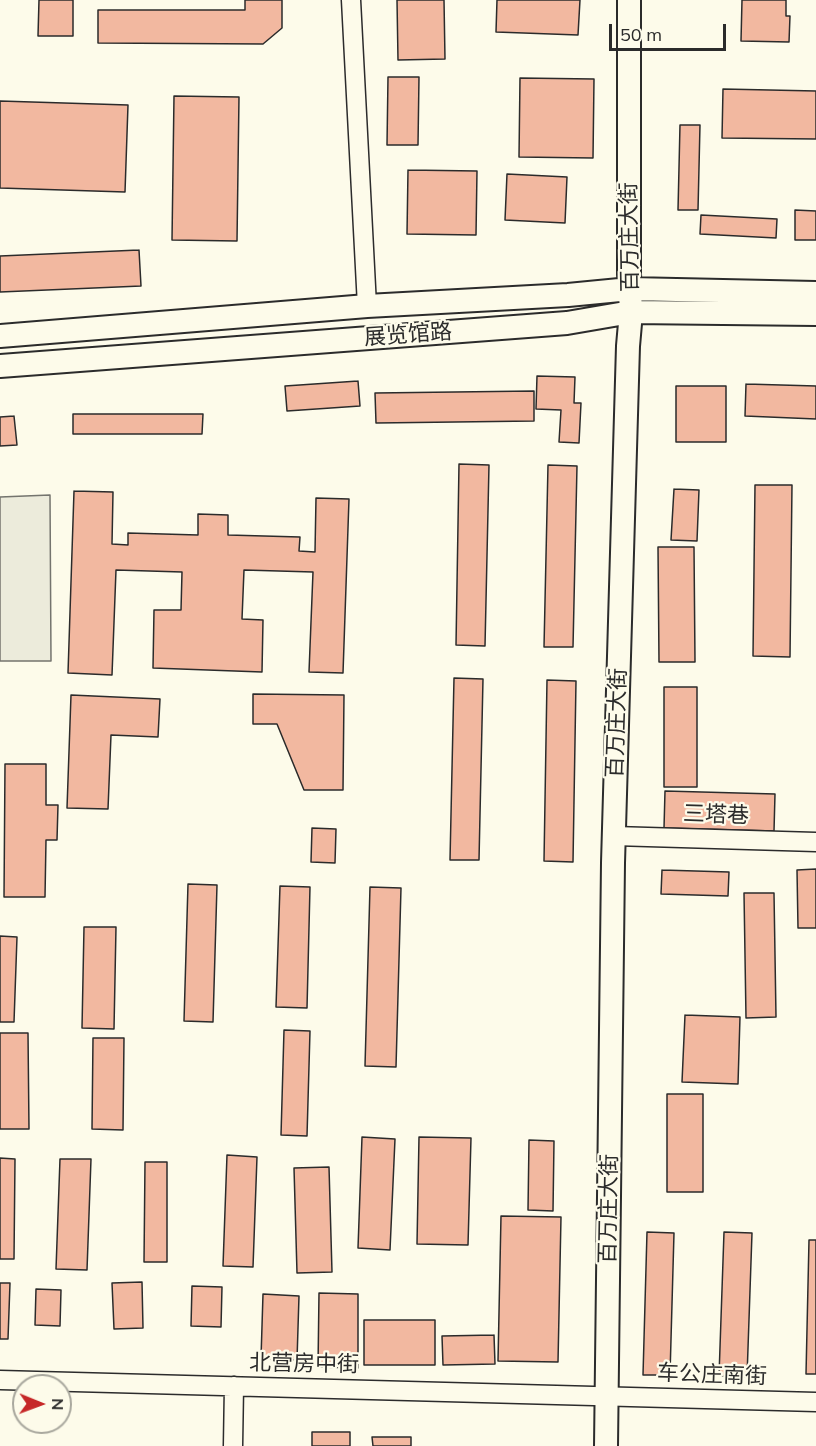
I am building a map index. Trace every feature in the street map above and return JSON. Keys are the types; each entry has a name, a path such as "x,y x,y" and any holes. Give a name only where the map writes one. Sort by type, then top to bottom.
{"main road":[{"name":"百万庄大街","path":"606,1446 614,836 627,346 632,312 629,0"},
{"name":"展览馆路","path":"0,336 367,306 568,295 630,289 816,293"},
{"name":"展览馆路","path":"0,366 567,322 632,312 816,314"}],"street":[{"path":"351,0 367,306"},
{"name":"三塔巷","path":"614,836 816,842"},
{"name":"北营房中街","path":"0,1380 607,1396"},
{"path":"233,1446 234,1386"},
{"name":"车公庄南街","path":"607,1396 816,1402"}],"shaded area":[{"path":"50,495 51,661 0,661 0,497"}],"building":[{"path":"39,0 73,0 73,36 38,36"},
{"path":"245,0 282,0 282,28 263,44 98,43 98,10 245,10"},
{"path":"397,0 444,0 445,59 398,60"},
{"path":"497,0 580,0 578,35 496,32"},
{"path":"742,0 786,0 786,16 790,16 789,42 741,41"},
{"path":"388,77 419,77 418,145 387,145"},
{"path":"520,78 594,79 593,158 519,157"},
{"path":"723,89 816,91 816,139 722,138"},
{"path":"174,96 239,97 237,241 172,240"},
{"path":"0,101 128,105 125,192 0,188"},
{"path":"680,125 700,125 698,210 678,210"},
{"path":"408,170 477,171 476,235 407,234"},
{"path":"507,174 567,177 565,223 505,220"},
{"path":"795,210 816,211 816,240 795,240"},
{"path":"701,215 777,219 776,238 700,234"},
{"path":"139,250 141,286 0,292 0,256"},
{"path":"537,376 575,377 574,403 581,403 579,443 559,442 561,410 536,409"},
{"path":"358,381 360,406 287,411 285,386"},
{"path":"746,384 816,386 816,419 745,416"},
{"path":"676,386 726,386 726,442 676,442"},
{"path":"534,391 534,421 376,423 375,393"},
{"path":"73,414 203,414 202,434 73,434"},
{"path":"14,416 17,445 0,446 0,417"},
{"path":"459,464 489,465 485,646 456,645"},
{"path":"548,465 577,466 573,647 544,647"},
{"path":"755,485 792,485 790,657 753,656"},
{"path":"674,489 699,490 697,541 671,540"},
{"path":"74,491 113,492 112,544 128,545 128,533 198,535 198,514 228,515 228,535 300,537 299,551 315,552 316,498 349,499 343,673 309,672 313,572 244,570 242,619 263,620 262,672 153,668 154,610 181,610 182,572 116,570 112,675 68,673"},
{"path":"658,547 694,547 695,662 659,662"},
{"path":"454,678 483,679 479,860 450,860"},
{"path":"547,680 576,681 573,862 544,861"},
{"path":"664,687 697,687 697,787 664,787"},
{"path":"253,694 344,695 343,790 304,790 277,724 253,724"},
{"path":"71,695 160,699 158,737 111,735 108,809 67,808"},
{"path":"5,764 46,764 46,805 58,805 57,840 46,840 45,897 4,897"},
{"path":"665,791 775,794 774,831 664,828"},
{"path":"312,828 336,829 335,863 311,862"},
{"path":"816,869 816,928 798,928 797,870"},
{"path":"662,870 729,872 728,896 661,894"},
{"path":"188,884 217,885 213,1022 184,1021"},
{"path":"280,886 310,887 307,1008 276,1007"},
{"path":"370,887 401,888 396,1067 365,1066"},
{"path":"744,893 774,893 776,1017 746,1018"},
{"path":"84,927 116,927 114,1029 82,1028"},
{"path":"0,936 17,937 14,1022 0,1022"},
{"path":"685,1015 740,1017 738,1084 682,1082"},
{"path":"284,1030 310,1031 307,1136 281,1135"},
{"path":"0,1033 28,1033 29,1129 0,1129"},
{"path":"93,1038 124,1038 123,1130 92,1129"},
{"path":"667,1094 703,1094 703,1192 667,1192"},
{"path":"362,1137 395,1139 390,1250 358,1248"},
{"path":"419,1137 471,1138 468,1245 417,1244"},
{"path":"529,1140 554,1141 553,1211 528,1210"},
{"path":"227,1155 257,1157 253,1267 223,1266"},
{"path":"0,1158 15,1159 14,1259 0,1259"},
{"path":"60,1159 91,1159 87,1270 56,1269"},
{"path":"145,1162 167,1162 167,1262 144,1262"},
{"path":"329,1167 332,1272 297,1273 294,1168"},
{"path":"501,1216 561,1217 558,1362 498,1361"},
{"path":"647,1232 674,1233 670,1375 643,1375"},
{"path":"724,1232 752,1233 747,1377 719,1376"},
{"path":"809,1240 816,1240 816,1374 806,1374"},
{"path":"142,1282 143,1328 114,1329 112,1283"},
{"path":"0,1283 10,1283 8,1339 0,1339"},
{"path":"192,1286 222,1287 221,1327 191,1326"},
{"path":"36,1289 61,1290 60,1326 35,1325"},
{"path":"319,1293 358,1294 358,1368 318,1367"},
{"path":"263,1294 299,1296 297,1360 261,1358"},
{"path":"364,1320 435,1320 435,1365 364,1365"},
{"path":"494,1335 495,1364 443,1365 442,1336"},
{"path":"312,1432 350,1432 350,1446 312,1446"},
{"path":"372,1437 411,1437 411,1446 373,1446"}]}
